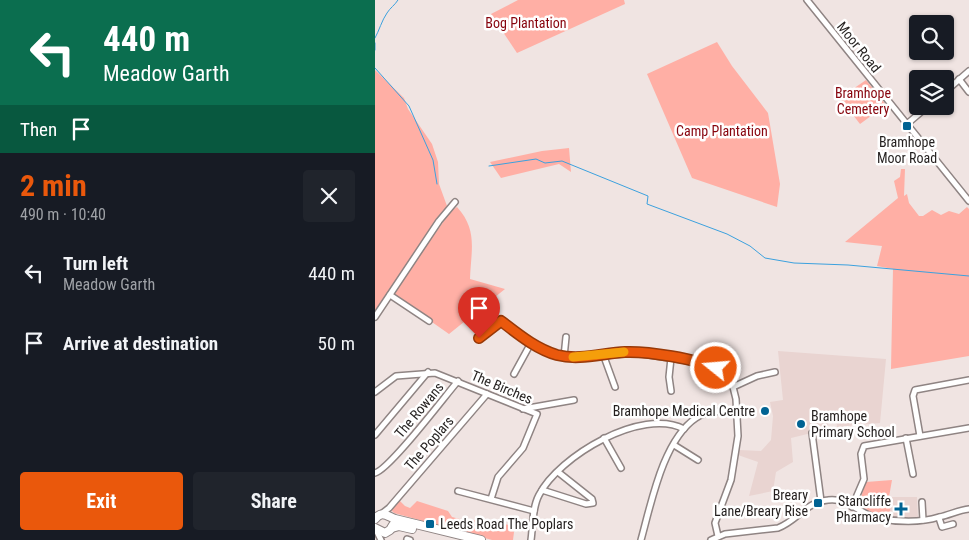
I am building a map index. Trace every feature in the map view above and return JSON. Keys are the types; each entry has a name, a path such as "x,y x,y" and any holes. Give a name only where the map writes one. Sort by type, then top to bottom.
{"highway":[{"path":"377,516 385,514 466,538 481,540"},
{"path":"390,530 391,517"},
{"path":"376,529 382,533 401,526 434,532 443,530"}],"street":[{"name":"Moor Road","path":"807,0 969,201"},
{"path":"954,84 969,71"},
{"path":"959,80 969,92"},
{"path":"907,124 917,115"},
{"path":"375,317 439,221 455,202"},
{"path":"390,295 429,321"},
{"path":"479,338 501,321 531,343 547,352 565,357 627,352 710,365 722,372 733,387 737,411 737,448 727,493 715,523 718,536"},
{"path":"565,357 566,338"},
{"path":"514,374 531,343"},
{"path":"603,354 615,387"},
{"path":"671,358 669,381 671,390"},
{"path":"375,436 428,372"},
{"name":"The Birches","path":"375,392 396,376 428,372 458,380 537,414 526,442 498,477 491,499"},
{"path":"733,387 757,376 775,372"},
{"name":"The Rowans","path":"375,473 384,468 458,380"},
{"path":"920,436 913,396 915,390 969,380"},
{"name":"The Poplars","path":"377,516 389,508 487,394"},
{"path":"522,409 574,400"},
{"path":"641,540 663,463 684,430 702,415 737,411"},
{"path":"531,540 538,495 558,472 580,453 603,438 632,427 657,423 673,423 684,430"},
{"path":"852,507 864,479 862,449 867,445 969,428"},
{"path":"811,433 821,501"},
{"path":"603,438 621,468"},
{"path":"907,438 913,474"},
{"path":"674,445 698,460"},
{"path":"542,490 586,504 593,503 593,499 558,472"},
{"path":"458,491 491,499 509,506 534,511"},
{"path":"711,540 718,536 778,528 786,525 809,505 821,501 843,501 861,513 888,520 939,518 969,509"},
{"path":"922,502 923,520"},
{"path":"389,508 391,517"},
{"path":"939,518 941,527 953,524"},
{"path":"376,529 383,540 390,530"}],"shaded area":[{"name":"Bramhope Primary School","path":"778,351 886,359 880,423 837,427 836,413 827,414 828,429 791,438 793,462 776,472 773,491 749,496 758,462 738,455 739,450 761,451 771,440 773,416 770,402 783,400"},
{"path":"889,497 917,497 918,518 891,518"}],"green space":[{"name":"Bog Plantation","path":"518,0 624,0 625,4 517,53 491,14"},
{"name":"Camp Plantation","path":"717,42 732,66 768,113 780,184 777,207 692,178 647,74"},
{"path":"375,70 404,98 408,109 432,144 438,162 439,184 447,206 375,312"},
{"name":"Bramhope Cemetery","path":"866,80 886,105 860,124 840,98"},
{"path":"569,148 571,172 559,164 501,178 490,162 542,151"},
{"path":"901,169 905,169 904,196 907,194 909,203 919,216 923,216 932,210 941,215 949,211 959,214 967,207 969,209 969,356 891,369 893,269 877,266 882,246 845,242 898,198 894,181 900,177"},
{"path":"457,207 464,216 471,232 470,279 505,289 449,334 392,294 451,211"},
{"path":"892,480 889,497 891,518 874,515 860,508 859,503 866,482"},
{"path":"398,499 410,508 417,501 448,511 452,517 471,522 472,520 510,525 509,530 514,532 513,540 492,540 394,513 390,509"}],"waterway":[{"path":"375,38 388,11 398,0"},
{"path":"375,43 375,50"},
{"path":"375,68 409,106 433,160 437,184"},
{"path":"489,166 536,159 545,163 562,161 648,196 647,204 727,234 750,246 765,258 794,263 848,265 969,276"}],"slow traffic":[{"path":"573,357 624,352"}],"place":[{"name":"Bramhope Moor Road","path":"907,126"},
{"name":"Bramhope Medical Centre","path":"765,411"},
{"name":"Bramhope Primary School","path":"801,424"},
{"name":"Breary Lane/Breary Rise","path":"818,503"},
{"name":"Stancliffe Pharmacy","path":"901,509"},
{"name":"Leeds Road The Poplars","path":"430,524"}],"route":[{"path":"479,338 501,321 547,352 565,357 575,358 627,352 697,362 716,368"}]}
